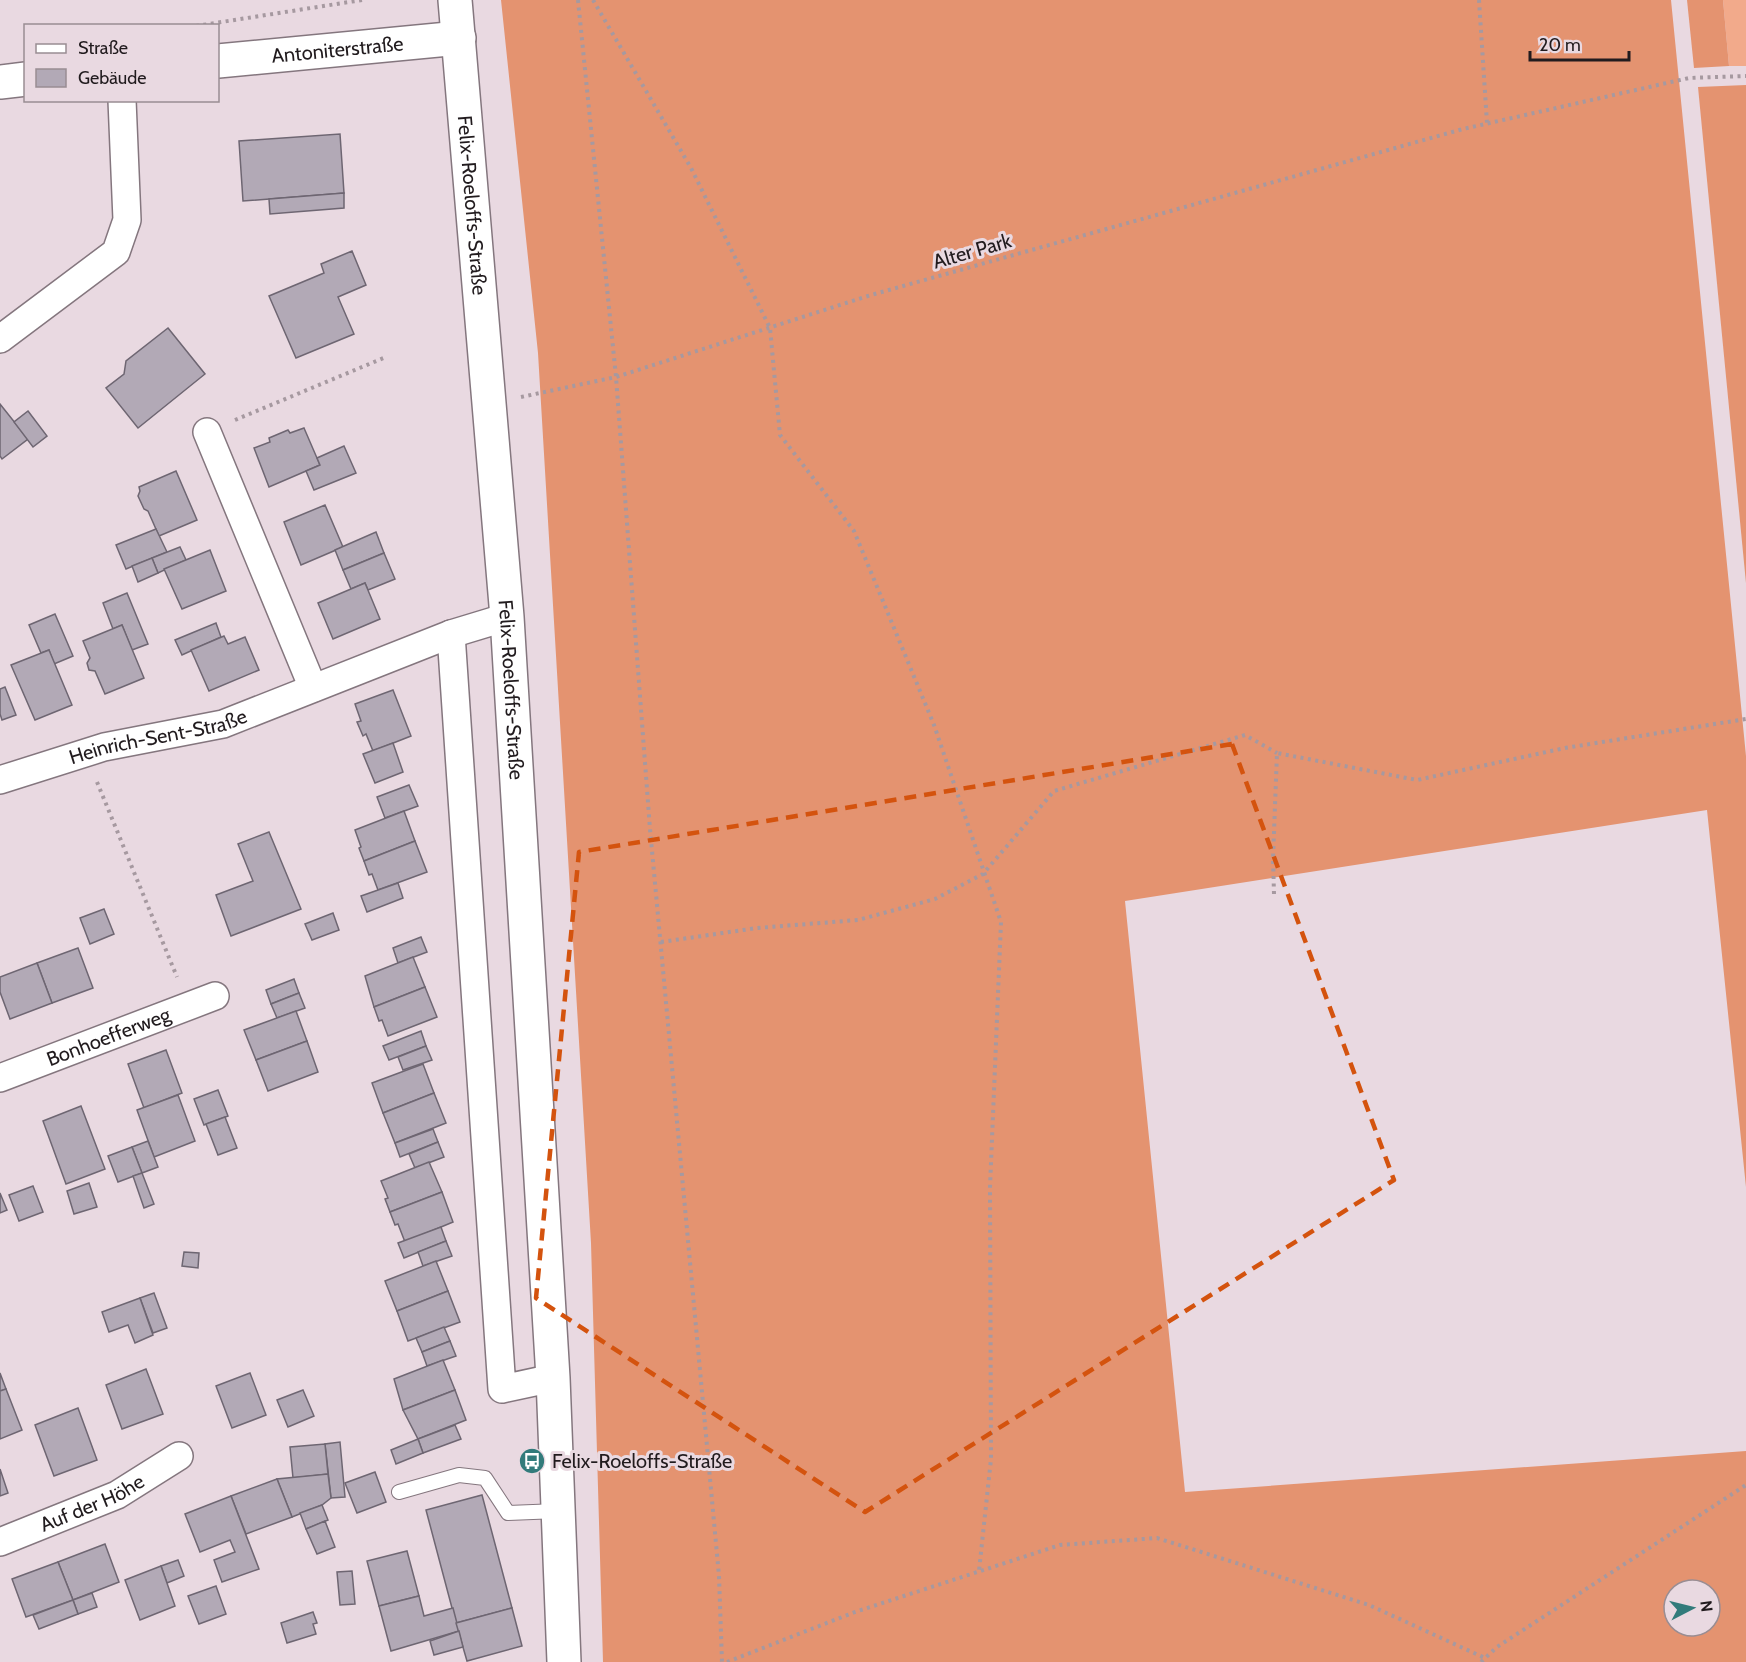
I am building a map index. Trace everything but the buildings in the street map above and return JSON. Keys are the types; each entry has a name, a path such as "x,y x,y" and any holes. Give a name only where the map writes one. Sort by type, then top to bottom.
{"street":[{"name":"Felix-Roeloffs-Straße","path":"455,0 507,617 553,1378 564,1662"},
{"name":"Antoniterstraße","path":"219,61 459,38"},
{"path":"0,82 24,79"},
{"path":"0,339 116,252 127,220 122,102"},
{"path":"207,432 313,688"},
{"name":"Heinrich-Sent-Straße","path":"0,780 104,747 223,724 451,634 507,617"},
{"path":"451,634 502,1389 553,1378"},
{"name":"Bonhoefferweg","path":"0,1078 214,996"},
{"name":"Auf der Höhe","path":"0,1542 117,1495 179,1456"}],"lane":[{"path":"399,1492 459,1475 485,1478 508,1513 558,1511"}],"path":[{"path":"209,24 362,0"},
{"path":"578,0 616,377 650,829 719,1576 722,1662"},
{"path":"593,0 691,168 770,328 780,435 854,531 934,726 1001,921 990,1187 991,1459 979,1571"},
{"path":"1479,0 1487,123"},
{"name":"Alter Park","path":"490,404 616,377 871,295 1463,129 1689,78 1746,76"},
{"path":"207,432 386,357"},
{"path":"661,942 757,928 858,920 936,899 983,874 1054,791 1245,735 1277,753 1417,780 1565,748 1746,719"},
{"path":"104,747 96,784 189,1006"},
{"path":"1274,894 1277,753"},
{"path":"1480,1662 1517,1634 1746,1485"},
{"path":"727,1662 855,1612 1060,1545 1157,1538 1369,1605 1485,1658"}],"highlighted area":[{"path":"1232,744 1394,1180 865,1512 536,1298 579,852"}],"shaded area":[{"path":"501,0 1671,0 1746,756 1746,1187 1707,810 1125,901 1185,1492 1746,1451 1746,1662 603,1662 591,1243 538,353"},
{"path":"1687,0 1723,0 1729,66 1694,68"},
{"path":"1723,0 1746,0 1746,66 1729,66"},
{"path":"1746,85 1746,583 1698,87"}],"place":[{"name":"Felix-Roeloffs-Straße","path":"532,1461"}]}
